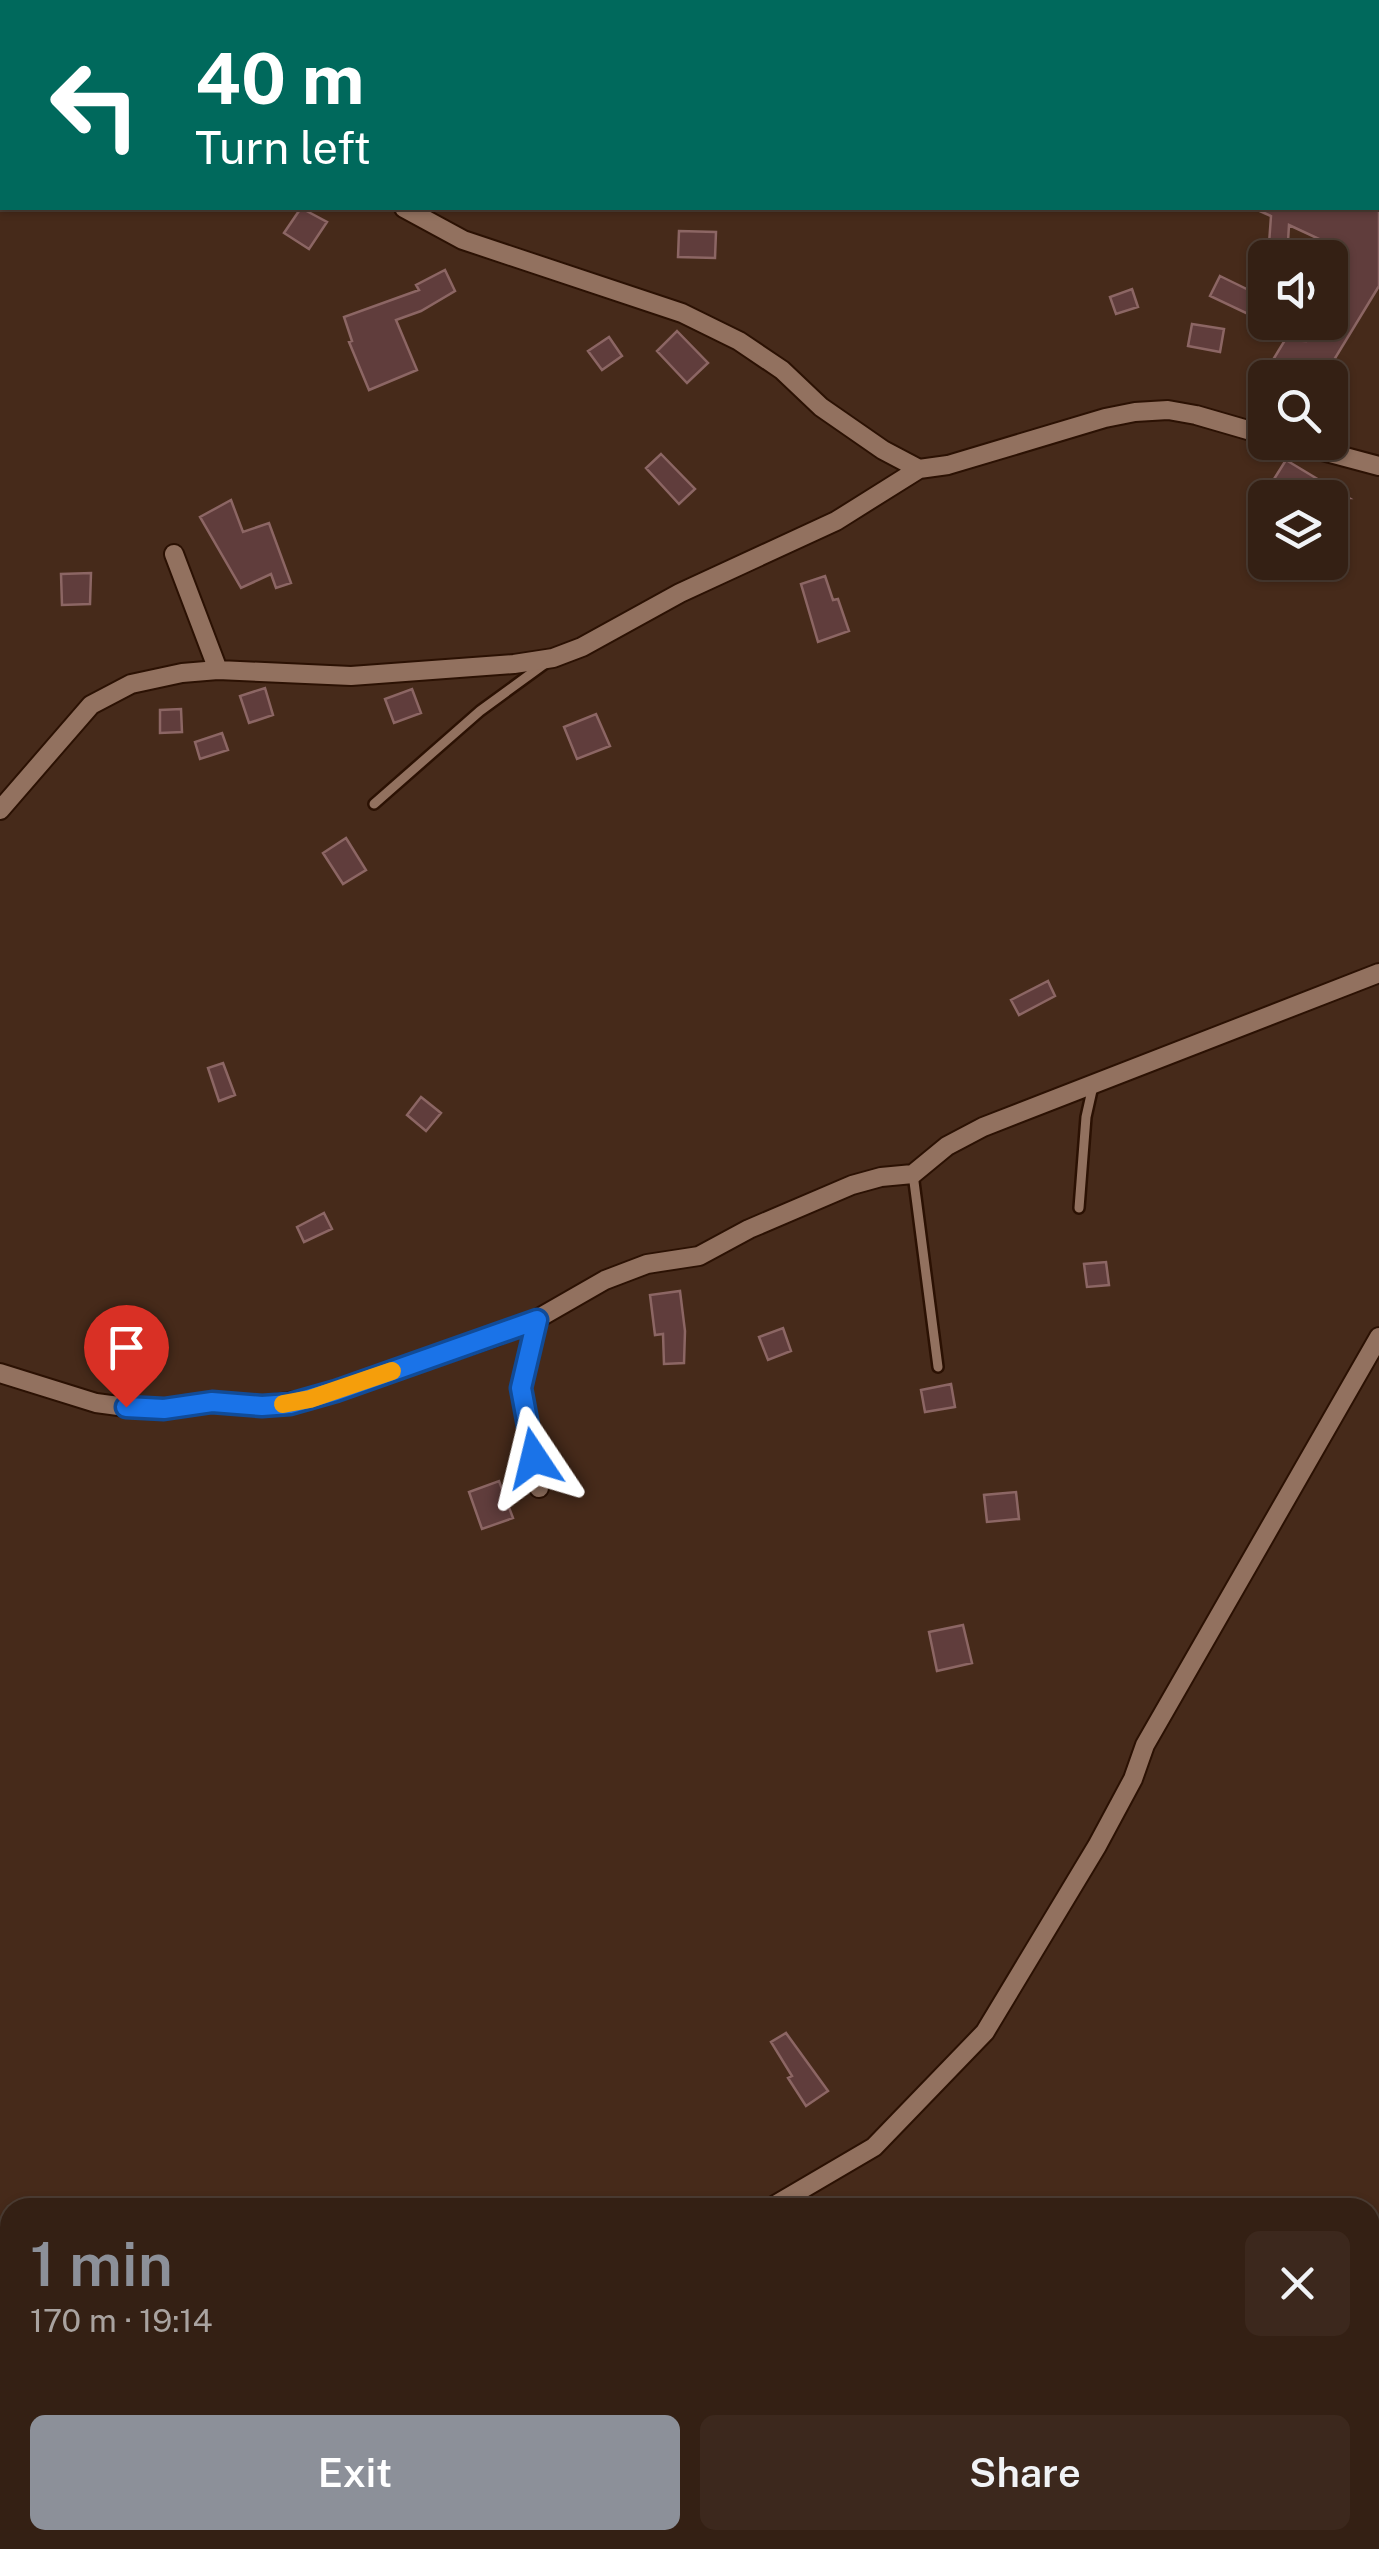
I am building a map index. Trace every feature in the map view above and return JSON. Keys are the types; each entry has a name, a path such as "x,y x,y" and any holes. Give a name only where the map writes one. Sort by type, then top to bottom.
{"street":[{"path":"408,210 463,240 682,313 739,341 782,370 821,406 883,450 919,469"},
{"path":"0,810 91,705 131,684 218,670 351,676 553,658 836,521 919,469 948,465 1136,412 1168,410 1248,430"},
{"path":"1348,458 1379,466"},
{"path":"174,554 218,670"},
{"path":"0,1373 96,1403 126,1407 164,1409 212,1402 290,1404 336,1391 537,1320 632,1268 699,1256 749,1229 852,1184 913,1174 947,1146 983,1127 1379,973"},
{"path":"537,1320 521,1388 539,1488"},
{"path":"787,2198 874,2147 985,2032 1097,1846 1133,1779 1145,1746 1379,1337"}],"lane":[{"path":"374,804 480,711 553,658"},
{"path":"1078,1208 1092,1086"},
{"path":"913,1174 938,1367"}],"building":[{"path":"300,210 327,222 309,249 284,233"},
{"path":"1258,210 1379,210 1379,286 1348,337 1348,240 1321,240 1289,225 1288,240 1269,240 1271,216"},
{"path":"679,231 716,232 715,258 678,257"},
{"path":"445,270 455,291 396,320 417,370 369,390 349,342 352,341 344,317 419,290 416,285"},
{"path":"1220,276 1248,290 1248,314 1210,296"},
{"path":"1132,289 1138,307 1116,314 1110,297"},
{"path":"1192,324 1224,329 1220,352 1188,346"},
{"path":"677,331 708,363 687,383 657,351"},
{"path":"609,337 622,356 602,370 588,351"},
{"path":"1285,340 1346,340 1334,360 1273,360"},
{"path":"661,454 695,489 679,504 646,468"},
{"path":"1286,460 1319,480 1273,480"},
{"path":"231,500 243,532 269,523 291,583 276,588 271,574 241,588 200,517"},
{"path":"91,573 90,604 62,605 61,574"},
{"path":"825,576 849,631 818,642 801,584"},
{"path":"265,688 273,715 249,723 240,696"},
{"path":"412,689 421,713 394,723 385,699"},
{"path":"181,709 182,732 160,733 160,710"},
{"path":"596,714 610,746 577,759 564,727"},
{"path":"222,733 228,750 200,759 195,742"},
{"path":"346,838 366,870 343,884 323,853"},
{"path":"1048,981 1055,996 1019,1015 1011,1000"},
{"path":"223,1063 235,1095 219,1101 208,1068"},
{"path":"421,1097 441,1113 426,1131 407,1115"},
{"path":"324,1213 332,1229 304,1242 297,1227"},
{"path":"1106,1262 1109,1285 1087,1287 1084,1264"},
{"path":"680,1291 684,1363 664,1364 663,1334 655,1335 650,1295"},
{"path":"783,1328 791,1351 768,1360 759,1337"},
{"path":"951,1384 955,1407 925,1412 921,1390"},
{"path":"499,1481 513,1518 482,1529 469,1492"},
{"path":"1016,1492 1019,1519 987,1522 984,1495"},
{"path":"963,1625 972,1663 937,1671 929,1632"},
{"path":"786,2033 828,2091 806,2106 771,2042"}],"slow traffic":[{"path":"283,1404 310,1399 392,1371"}],"route":[{"path":"126,1407 164,1409 212,1402 290,1404 537,1320 521,1388 534,1458"}]}
